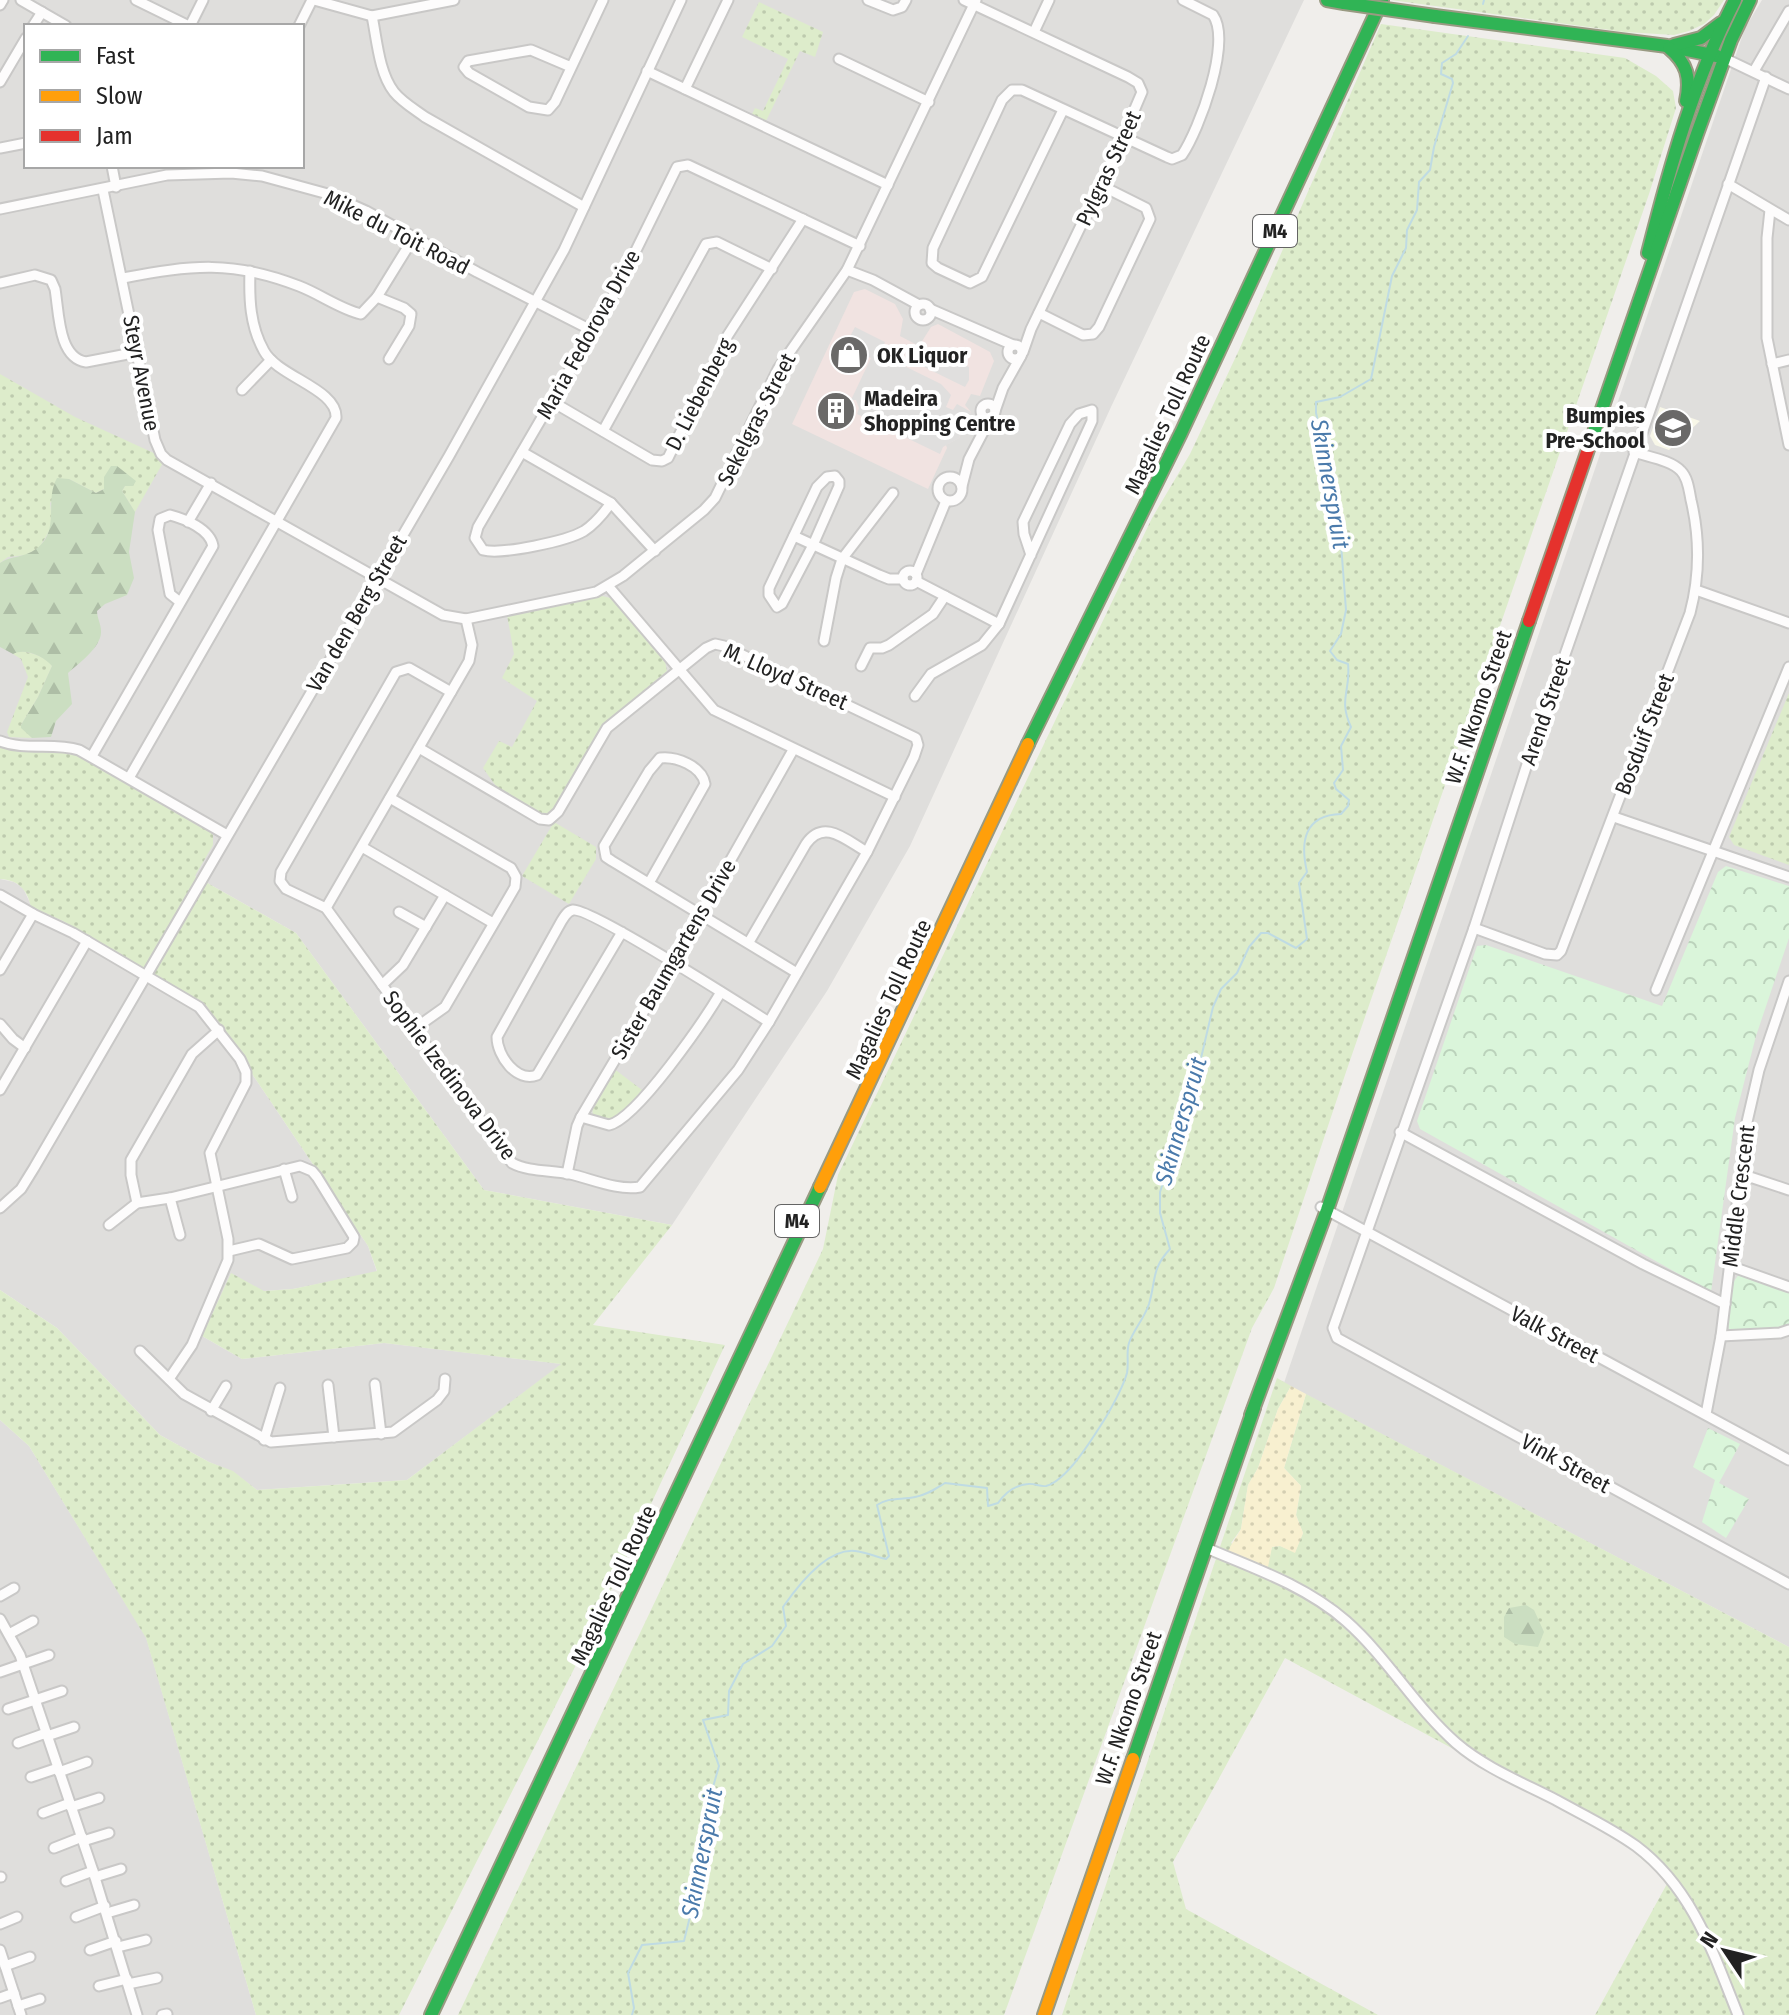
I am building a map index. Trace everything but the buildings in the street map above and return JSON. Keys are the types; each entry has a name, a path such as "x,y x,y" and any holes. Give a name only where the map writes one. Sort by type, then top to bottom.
{"main road":[{"path":"1327,0 1667,46 1724,58"},
{"name":"Magalies Toll Route","path":"422,2015 1046,687 1172,428 1373,0"},
{"name":"Magalies Toll Route","path":"431,2015 1052,693 1188,419 1382,0"},
{"name":"W.F. Nkomo Street","path":"1627,334 1672,158 1710,55 1735,0"},
{"name":"W.F. Nkomo Street","path":"1044,2015 1146,1714 1367,1092 1627,334 1724,58 1750,0"},
{"path":"1667,46 1701,38 1726,18"},
{"path":"1667,46 1682,58 1690,77 1672,158"}],"street":[{"path":"21,0 63,24"},
{"path":"136,0 186,24"},
{"path":"191,24 203,0"},
{"path":"300,24 313,0 372,16 454,0"},
{"path":"571,67 538,52 525,50 468,61 464,67 469,73 529,107 548,110 555,102 603,0"},
{"name":"Van den Berg Street","path":"0,1208 21,1189 34,1168 449,456 564,250 681,0"},
{"path":"685,89 728,0"},
{"path":"868,0 893,10 902,7 906,0"},
{"path":"1034,32 1049,0"},
{"path":"1063,110 982,277 970,283 938,268 932,263 933,248 1005,96 1012,90 1022,90 1122,138 1167,157 1177,158 1185,149 1207,102 1215,72 1218,23 1211,13 1183,0"},
{"name":"Pylgras Street","path":"962,486 969,459 1005,383 1015,351 1039,313 1142,92 1138,83 971,2"},
{"name":"Sekelgras Street","path":"376,578 443,615 466,619 584,596 609,587 715,498 778,369 847,270 860,246 929,102 971,2"},
{"path":"1754,71 1789,11"},
{"path":"34,24 42,12"},
{"path":"372,16 389,83 404,102 584,207"},
{"path":"0,82 24,41"},
{"path":"1724,58 1789,89"},
{"path":"839,59 929,102"},
{"path":"647,71 888,185"},
{"name":"Arend Street","path":"1343,1341 1335,1335 1334,1323 1474,928 1530,755 1766,77"},
{"path":"0,148 24,143"},
{"name":"Maria Fedorova Drive","path":"611,503 589,527 571,537 498,552 483,550 475,538 478,527 593,331 678,166 688,165 860,246"},
{"path":"112,168 116,187"},
{"name":"Mike du Toit Road","path":"0,209 167,175 263,171 328,194 593,331"},
{"path":"1728,184 1789,220"},
{"path":"1039,313 1083,335 1093,334 1099,327 1150,219 1146,208 1100,185"},
{"name":"Steyr Avenue","path":"103,190 155,440 161,454 175,465 376,578"},
{"path":"1770,210 1766,324 1789,445"},
{"name":"D. Liebenberg","path":"551,401 652,460 659,462 668,458 728,335 803,219"},
{"path":"123,278 170,269 209,266 250,271 305,288 361,314 377,297 414,237"},
{"path":"603,431 706,244 717,242 772,269"},
{"path":"847,270 893,291 917,310 920,320 929,314 960,322 1015,351"},
{"path":"129,778 333,425 336,411 328,397 271,360 265,352 252,317 250,271"},
{"path":"0,283 35,275 51,280 67,349 78,361 138,352"},
{"path":"377,297 411,314 409,326 389,359"},
{"path":"917,310 924,304 929,314"},
{"path":"242,390 271,360"},
{"path":"1772,364 1789,360"},
{"path":"915,696 931,674 982,645 999,624 1031,555 1092,421 1092,410 1079,414 1070,424 1023,522 1031,555"},
{"path":"522,452 611,503 655,551"},
{"name":"Bosduif Street","path":"1474,928 1545,954 1557,955 1561,951 1690,613 1696,590 1697,536 1686,478 1674,466 1634,452"},
{"name":"Pylgras Street","path":"952,477 969,459"},
{"path":"835,476 839,486 813,545 782,604 777,607 769,595 769,588 817,487 827,477 835,476"},
{"path":"952,477 962,486 961,493 957,499 946,501 938,493 938,485 952,477"},
{"path":"188,522 211,483"},
{"path":"824,641 842,559 893,493"},
{"path":"910,576 946,501"},
{"path":"92,756 213,546 211,537 170,515 160,519 158,525 170,594 180,602"},
{"path":"794,536 889,579 910,576 999,624"},
{"path":"609,587 714,710 895,797"},
{"path":"1696,590 1789,623"},
{"path":"861,666 870,648 889,645 933,614 945,596"},
{"path":"451,692 409,668 402,668 394,675 281,872 280,881 286,889 326,908 451,692 472,651 466,619"},
{"name":"M. Lloyd Street","path":"419,748 540,819 549,820 558,812 607,728 706,648 720,645 911,734"},
{"path":"1656,990 1789,667"},
{"name":"Sophie Izedinova Drive","path":"326,908 512,1163 625,1188 640,1187 738,1070 769,1022 867,852 895,797 917,751 916,738 911,734"},
{"path":"0,741 72,748 92,756 227,835"},
{"name":"Sister Baumgartens Drive","path":"567,1174 581,1117 793,750"},
{"path":"649,883 705,784 703,775 697,769 670,757 660,758 654,763 604,846 606,857 797,973"},
{"path":"390,798 514,871 516,877 515,887 445,1007 414,1029"},
{"path":"1614,817 1789,877"},
{"path":"749,942 816,832 830,832 867,852"},
{"path":"362,847 493,923"},
{"path":"0,895 87,941 199,1007 244,1067 246,1083 212,1146 210,1157 229,1251 225,1272 186,1357 169,1379"},
{"path":"382,985 403,965 445,895"},
{"path":"622,932 537,1075 524,1078 515,1072 499,1048 497,1037 567,912 579,910 622,932 769,1022"},
{"path":"399,912 426,927"},
{"path":"0,970 33,914"},
{"path":"0,1090 87,941"},
{"name":"Middle Crescent","path":"1706,1414 1721,1336 1752,1096 1789,981"},
{"path":"581,1117 609,1125 627,1116 698,1030 721,992"},
{"path":"0,1024 25,1048"},
{"path":"137,1203 131,1160 192,1054 219,1030"},
{"path":"1400,1132 1643,1264 1725,1304"},
{"path":"109,1225 137,1203 170,1198 300,1166 312,1171 351,1230 353,1242 347,1248 292,1259 259,1244 229,1251"},
{"path":"284,1169 292,1197"},
{"path":"1741,1174 1789,1190"},
{"path":"170,1198 180,1235"},
{"name":"Valk Street","path":"1324,1209 1789,1460"},
{"path":"1730,1266 1789,1287"},
{"path":"1721,1336 1789,1330"},
{"name":"Vink Street","path":"1343,1341 1789,1584"},
{"path":"140,1351 179,1390 264,1440 287,1442 393,1432 437,1400 444,1391 445,1379"},
{"path":"375,1384 381,1434"},
{"path":"328,1385 334,1437"},
{"path":"211,1411 226,1386"},
{"path":"264,1440 280,1388"},
{"path":"1206,1548 1263,1571 1322,1603 1347,1622 1438,1725 1463,1748 1611,1829 1647,1855 1679,1889 1696,1916 1738,2015"},
{"path":"0,1596 14,1588"},
{"path":"0,1619 23,1664 106,1909 136,2015"},
{"path":"5,1631 33,1621"},
{"path":"0,1672 49,1655"},
{"path":"8,1709 62,1691"},
{"path":"18,1743 74,1727"},
{"path":"31,1777 87,1762"},
{"path":"43,1813 99,1798"},
{"path":"54,1848 109,1833"},
{"path":"66,1881 121,1869"},
{"path":"76,1917 134,1905"},
{"path":"0,1924 17,1917"},
{"path":"90,1950 146,1940"},
{"path":"0,1950 19,2010 40,1999"},
{"path":"5,1966 30,1957"},
{"path":"99,1986 157,1978"},
{"path":"0,1998 14,1993"}],"shaded area":[{"path":"0,0 1304,0 1111,407 910,846 827,991 672,1225 484,1190 296,933 195,876 8,748 0,746"},
{"path":"1762,0 1789,0 1789,1647 1284,1383 1745,28"},
{"name":"Madeira Shopping Centre","path":"865,289 895,304 903,319 900,336 919,346 931,327 938,324 990,352 994,361 980,396 971,394 965,405 971,412 966,424 959,438 946,445 928,489 792,424 854,292"},
{"path":"855,327 885,342 880,354 941,384 951,395 946,407 953,410 957,404 971,412 959,438 943,447 940,454 857,414 859,408 856,400 851,400 871,358 845,346"},
{"path":"929,348 969,367 969,380 965,387 920,365"},
{"name":"Bumpies Pre-School","path":"1660,407 1700,421 1669,450 1655,445 1650,436"},
{"path":"0,879 23,888 32,907 63,921 205,1004 368,1246 377,1272 293,1289 263,1291 231,1274 202,1336 242,1359 384,1343 562,1364 407,1480 257,1490 233,1472 160,1435 57,1328 0,1290"},
{"path":"0,1420 29,1446 146,1637 256,2015 0,2015"}],"green space":[{"path":"1391,0 1724,0 1704,24 1674,35 1625,32"},
{"path":"759,2 823,32 815,57 800,51 766,121 752,114 755,108 763,111 788,59 742,37"},
{"path":"1381,24 1625,58 1656,76 1673,91 1676,108 1274,1288 1252,1328 1004,2015 458,2015 823,1249 838,1175 1152,518 1190,454 1239,350"},
{"path":"0,374 75,417 158,455 164,461 135,512 122,491 125,486 104,477 104,489 96,493 69,479 50,503 53,525 39,548 26,555 8,557 0,563"},
{"path":"111,466 117,466 136,481 122,491 135,512 129,552 134,578 127,595 105,604 97,611 101,628 98,643 68,673 72,704 56,721 51,737 32,738 21,725 52,666 34,654 13,654 0,647 0,563 32,552 44,542 50,525 53,487 57,478 69,479 96,493 104,489 104,477"},
{"path":"602,596 615,599 665,661 667,671 605,723 553,812 545,816 498,789 483,768 499,741 512,747 537,701 502,678 514,654 507,615"},
{"path":"19,651 38,656 52,666 21,725 32,738 9,737 7,732 28,677 21,659 13,654"},
{"path":"1789,693 1789,865 1734,845 1729,837"},
{"path":"0,746 71,750 205,826 213,835 213,845 195,876 296,933 484,1190 672,1225 593,1325 725,1345 577,1663 399,2015 256,2015 146,1638 29,1446 0,1420 0,1290 57,1328 160,1435 209,1462 233,1471 257,1490 407,1480 561,1364 384,1343 242,1359 202,1336 231,1273 264,1291 293,1289 377,1271 368,1246 205,1004 63,921 31,907 21,887 12,881 0,879"},
{"path":"554,822 596,847 596,859 569,904 522,876"},
{"path":"1726,866 1789,886 1789,938 1756,1036 1735,1118 1711,1292 1420,1129 1417,1121 1477,946 1486,945 1662,1006 1718,872"},
{"path":"613,1068 642,1090 617,1118 593,1117 592,1105"},
{"path":"1739,1275 1789,1292 1789,1324 1786,1329 1735,1332 1729,1329 1728,1300"},
{"path":"1277,1378 1291,1386 1278,1409 1258,1468 1248,1485 1241,1529 1231,1543 1267,1566 1272,1547 1280,1546 1295,1552 1303,1533 1296,1515 1301,1486 1284,1468 1306,1394 1789,1647 1789,2015 1595,2015 1668,1882 1626,1845 1285,1658 1173,1862 1186,1909 1378,2015 1062,2015"},
{"path":"1708,1428 1740,1444 1719,1483 1749,1499 1726,1538 1702,1522 1715,1480 1693,1467"},
{"path":"1526,1605 1534,1610 1544,1632 1538,1647 1515,1644 1504,1637 1504,1617 1509,1608"}],"sand":[{"path":"1291,1386 1306,1394 1284,1468 1301,1486 1296,1515 1303,1533 1295,1553 1280,1546 1272,1547 1268,1567 1227,1552 1241,1529 1248,1485 1258,1468 1278,1409"}],"waterway":[{"name":"Skinnerspruit","path":"1483,4 1484,0"},
{"name":"Skinnerspruit","path":"632,2015 634,2008 628,1973 642,1945 684,1941 694,1900 707,1808 719,1766 703,1720 728,1715 729,1691 743,1664 772,1646 786,1626 783,1607 796,1589 824,1562 844,1552 859,1552 886,1559 889,1556 877,1505 881,1502 919,1496 945,1483 987,1488 988,1506 998,1503 1019,1486 1046,1486 1054,1482 1088,1446 1123,1384 1129,1343 1149,1304 1157,1269 1170,1249 1160,1213 1160,1192 1194,1088 1213,1007 1221,989 1237,973 1249,947 1261,933 1268,933 1296,948 1307,939 1299,883 1307,872 1305,841 1312,825 1319,819 1341,814 1348,806 1349,800 1336,789 1334,783 1343,770 1341,746 1351,727 1345,709 1348,664 1337,660 1330,651 1341,634 1346,610 1338,504 1316,402 1340,397 1371,379 1392,276 1406,248 1407,230 1417,210 1419,182 1430,170 1453,83 1452,79 1441,74 1442,63 1456,54 1468,36"}],"traffic: fast":[{"path":"1327,0 1344,3"},
{"path":"1028,744 1181,433 1382,0"},
{"path":"1648,253 1684,124 1707,61 1735,0"},
{"path":"1592,438 1697,134 1731,40 1750,0"},
{"path":"1344,3 1435,16"},
{"path":"1435,16 1667,46 1717,56"},
{"path":"1674,45 1701,38 1721,23"},
{"path":"1669,48 1680,59 1686,72 1686,101"},
{"path":"1251,1415 1327,1210 1529,621"},
{"path":"431,2015 820,1187"},
{"path":"1133,1759 1254,1408"}],"traffic: slow":[{"path":"820,1187 1028,744"},
{"path":"1044,2015 1133,1759"}],"traffic: jam":[{"path":"1529,621 1592,438"}],"place":[{"name":"OK Liquor","path":"849,355"},
{"name":"Madeira Shopping Centre","path":"836,411"},
{"name":"Bumpies Pre-School","path":"1673,428"}]}
